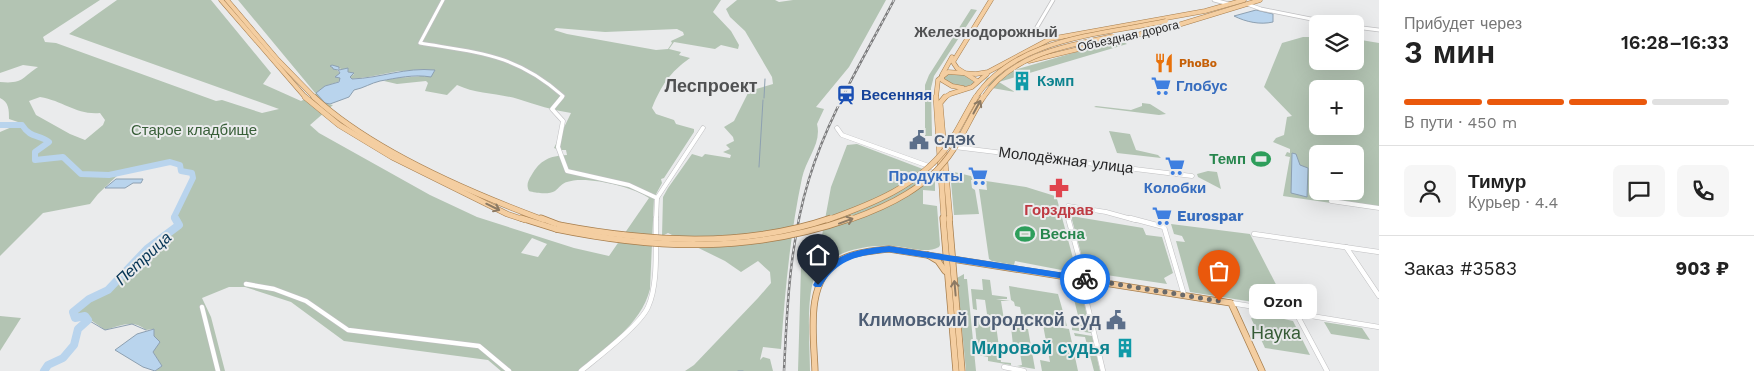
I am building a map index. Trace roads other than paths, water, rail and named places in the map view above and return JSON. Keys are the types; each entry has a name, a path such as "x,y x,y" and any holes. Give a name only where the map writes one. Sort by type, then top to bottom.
{"main road":[{"path":"221,0 304,96 339,124 392,157 507,214 558,227 668,239 698,239 778,232 829,220 870,204 917,177 937,159 950,142 986,80 1009,64 1042,49 1067,42 1222,11"},
{"path":"227,0 311,94 346,124 454,183 558,227"},
{"path":"977,81 971,75 953,65 954,60 989,0"},
{"path":"962,371 949,257 936,96 937,82 989,0"},
{"name":"Объездная дорога","path":"996,70 1041,43 1072,34 1260,0"},
{"name":"Объездная дорога","path":"996,70 1072,49 1178,25 1246,2"},
{"path":"1168,22 1205,11"},
{"path":"1072,34 1040,46 1043,50 1054,52 1072,49"},
{"path":"942,76 952,71 981,73 996,70"},
{"path":"956,371 947,276 949,257 945,237 941,170 940,103 947,94 976,85 977,81 982,77 996,70"},
{"path":"942,76 942,80 948,84 966,88"},
{"path":"925,254 936,253 940,250 945,237"},
{"path":"815,371 815,294 823,276 839,261 851,255 889,249 1231,303 1262,371"},
{"path":"925,254 938,261 944,268 947,276"}],"street":[{"path":"443,0 420,43 463,49 516,62 536,73 548,81 563,96 552,110 563,121 558,147 567,171 629,185 657,198"},
{"path":"1037,27 1053,0"},
{"path":"1214,0 1230,4"},
{"path":"1246,2 1261,9 1309,19"},
{"path":"1364,28 1379,30"},
{"path":"581,371 628,331 644,313 652,298 655,275 657,198 703,128"},
{"path":"837,128 842,135 941,170"},
{"name":"Молодёжная улица","path":"941,145 1192,176"},
{"path":"1331,202 1379,208"},
{"path":"1103,371 1066,210 1068,206 1106,212 1164,227 1184,295"},
{"path":"1254,234 1379,252"},
{"path":"1346,247 1379,296"},
{"path":"246,284 274,290 306,301 348,330 479,346 509,371"},
{"path":"1231,303 1379,327"},
{"path":"202,307 218,371"},
{"path":"1296,313 1327,371"},
{"path":"1004,367 1024,371"}],"water":[{"path":"1256,10 1273,14 1273,22 1253,22 1234,16"},
{"path":"330,66 339,67 339,70 348,68 348,72 354,73 350,77 352,79 403,71 435,70 431,77 412,76 377,82 354,90 349,97 330,104 325,103 316,93 325,86 339,82 340,78 335,77 340,73"},
{"path":"1292,153 1296,154 1300,165 1308,168 1307,197 1291,193"},
{"path":"116,179 143,179 141,183 133,183 125,188 105,188"},
{"path":"154,329 154,336 160,342 153,352 162,366 155,371 143,367 115,350 137,334"}],"waterway":[{"path":"764,98 765,79"},
{"path":"759,167 763,100"},
{"name":"Петрица","path":"0,125 22,125 32,134 49,142 35,152 35,160 63,157 81,174 109,175 170,162 180,165 181,171 192,173 193,178 174,217 176,220"},
{"name":"Петрица","path":"44,371 48,365 63,358 74,345 78,329 88,320 85,316 75,318 73,312 89,299 108,290 147,249 179,225 175,218"},
{"path":"88,320 105,330 132,324 146,330"},
{"path":"738,371 743,371"}],"railway":[{"path":"784,371 790,274 798,226 809,179 836,110 894,0"}],"place":[{"name":"PhoBo","path":"1164,63"},
{"name":"Кэмп","path":"1022,81"},
{"name":"Глобус","path":"1161,86"},
{"name":"Весенняя","path":"846,95"},
{"name":"СДЭК","path":"919,140"},
{"name":"Темп","path":"1261,159"},
{"name":"Колобки","path":"1175,166"},
{"name":"Продукты","path":"978,176"},
{"name":"Горздрав","path":"1059,188"},
{"name":"Eurospar","path":"1162,216"},
{"name":"Весна","path":"1025,234"},
{"name":"Ozon","path":"1219,301"},
{"name":"Климовский городской суд","path":"1116,320"},
{"name":"Мировой судья","path":"1125,348"}],"district":[{"name":"Железнодорожный","path":"986,32"},
{"name":"Леспроект","path":"711,86"}],"park label":[{"name":"Старое кладбище","path":"194,130"},
{"name":"Наука","path":"1276,333"}]}
